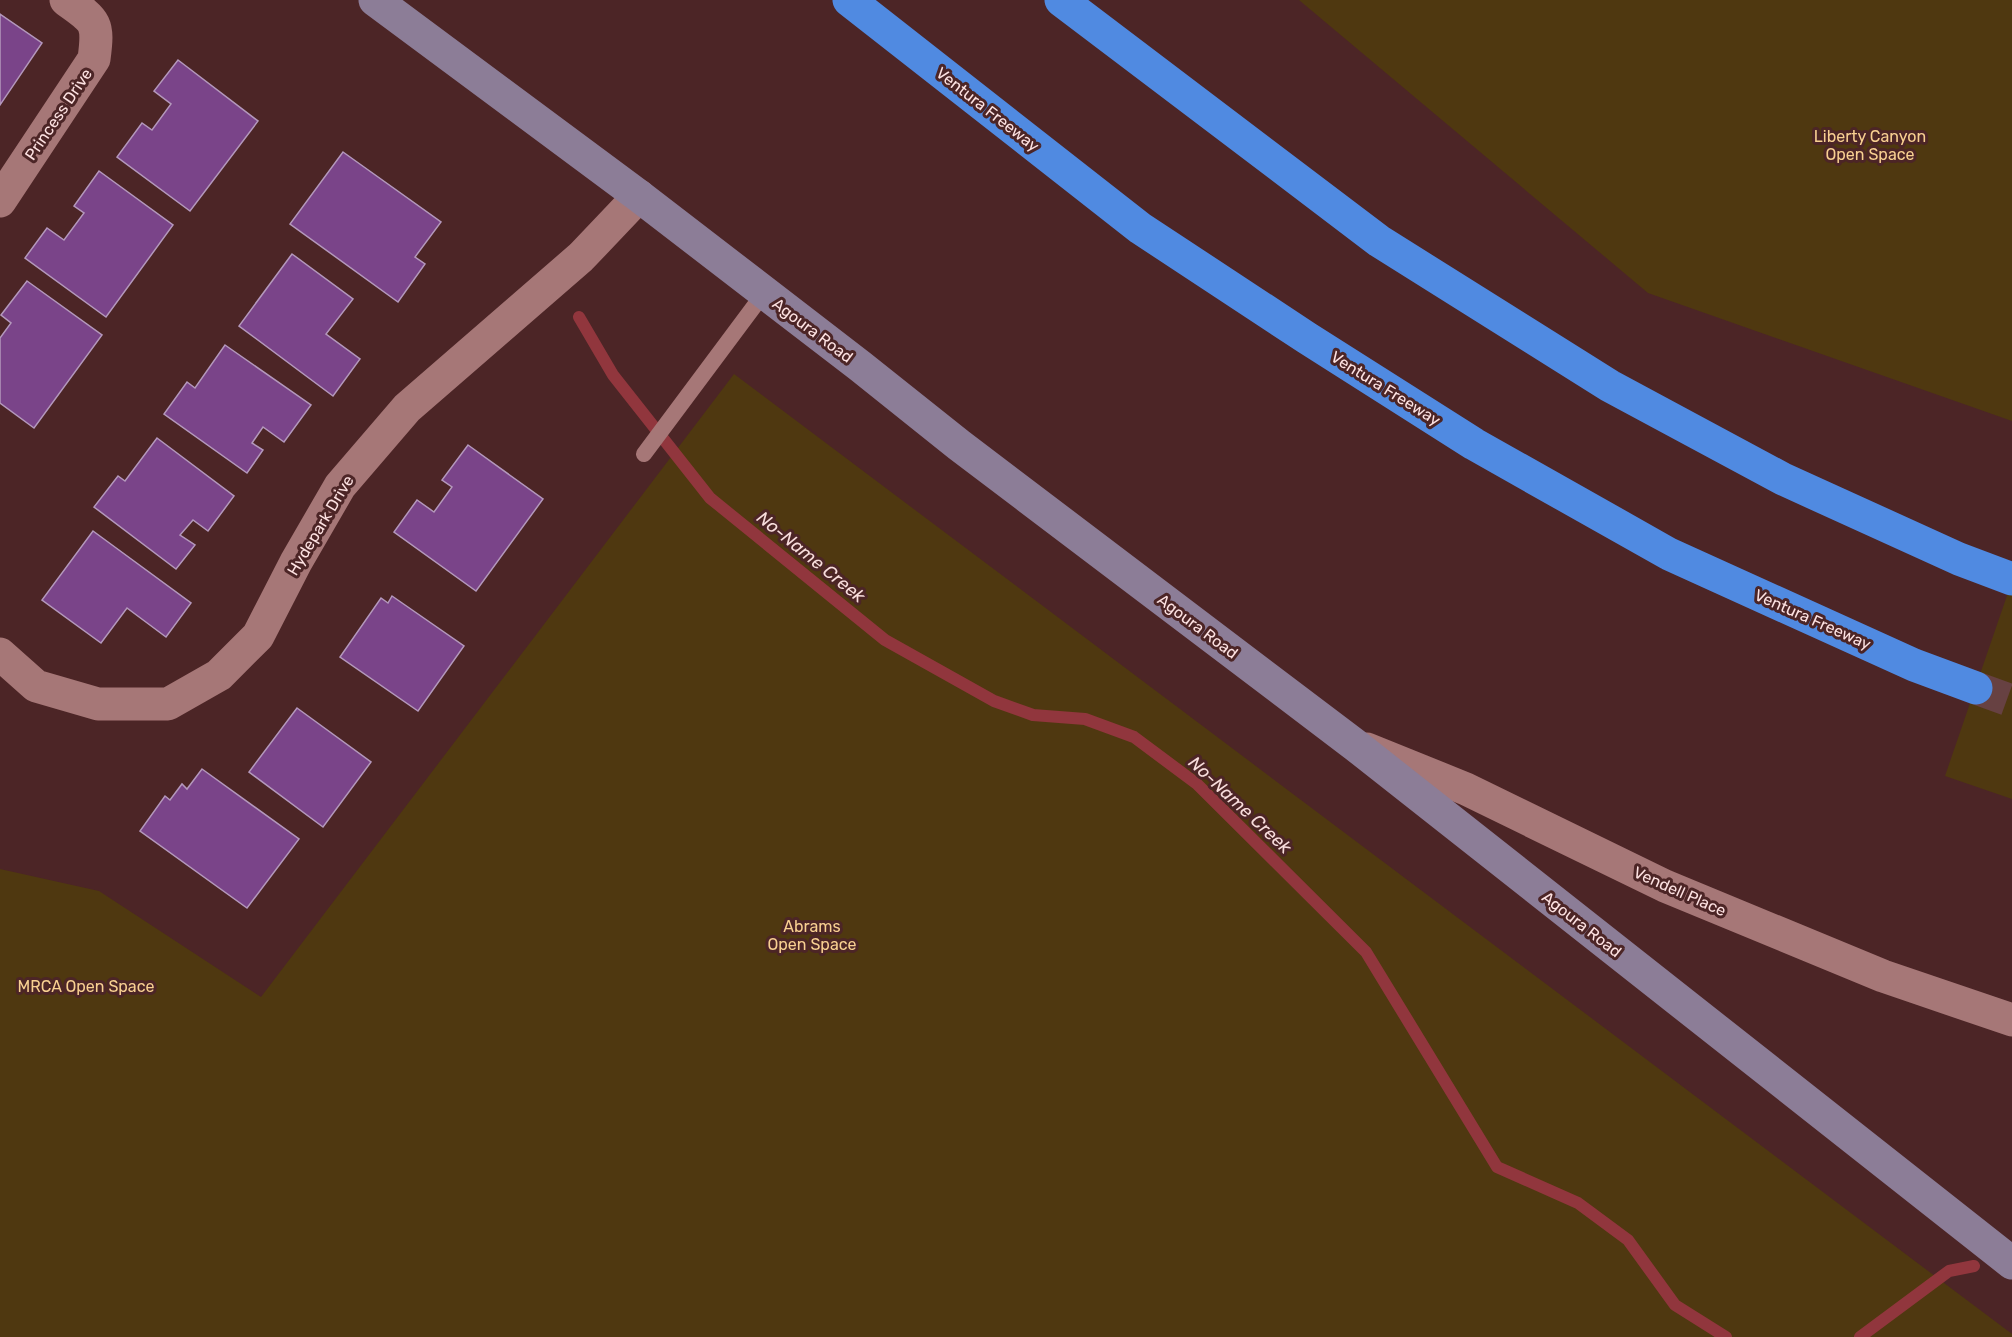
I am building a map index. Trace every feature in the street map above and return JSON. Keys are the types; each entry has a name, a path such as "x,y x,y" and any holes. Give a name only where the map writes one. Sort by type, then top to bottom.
{"highway":[{"name":"Ventura Freeway","path":"849,0 1140,228 1306,338 1474,444 1669,554 1914,665 1976,688"},
{"path":"1061,0 1379,241 1610,386 1783,479 1959,559 2012,579"}],"main road":[{"name":"Agoura Road","path":"375,0 639,196 959,445 1355,745 2012,1263"}],"street":[{"name":"Princess Drive","path":"0,201 94,59 98,33 88,15 66,0"},
{"name":"Hydepark Drive","path":"0,654 36,686 98,704 168,704 219,675 258,636 296,562 340,486 407,408 581,257 639,196"},
{"name":"Vendell Place","path":"1355,745 1466,789 1665,886 1883,976 2012,1020"}],"lane":[{"path":"644,454 764,292"}],"green space":[{"name":"Liberty Canyon Open Space","path":"1299,0 2012,0 2012,421 1648,293"},
{"name":"Abrams Open Space","path":"734,374 2012,1334 2012,1337 0,1337 0,869 99,891 261,997"},
{"path":"2012,581 2012,799 1945,776"}],"building":[{"path":"0,14 42,43 0,105"},
{"path":"178,60 258,121 190,211 117,157 142,123 152,130 171,104 154,91"},
{"path":"343,152 441,222 415,257 425,264 398,302 290,224"},
{"path":"99,171 173,225 106,317 25,258 47,228 64,240 84,213 74,206"},
{"path":"292,254 353,299 326,334 360,359 333,396 239,326"},
{"path":"27,281 102,335 34,428 0,403 0,338 11,323 1,315"},
{"path":"225,345 311,405 284,442 263,427 252,443 263,450 247,473 164,414 187,382 195,388"},
{"path":"157,438 234,496 208,531 193,520 180,535 195,545 176,569 94,507 118,476 125,481"},
{"path":"468,445 543,499 476,591 394,532 417,500 434,512 452,487 442,480"},
{"path":"93,531 191,603 166,637 127,608 101,643 42,600"},
{"path":"392,596 464,646 418,711 340,657 381,598 388,603"},
{"path":"297,708 371,762 323,827 249,772"},
{"path":"202,769 299,839 247,908 140,831 165,796 170,800 182,784 187,789"}],"waterway":[{"name":"No-Name Creek","path":"579,317 613,375 710,498 885,640 994,701 1033,715 1085,719 1134,737 1197,784 1366,952 1497,1167 1578,1203 1628,1240 1675,1305 1726,1337"},
{"name":"No-Name Creek","path":"1860,1337 1949,1271 1974,1266"}],"tunnel":[{"path":"1976,688 2012,701"}],"park label":[{"name":"MRCA Open Space","path":"86,986"}]}
